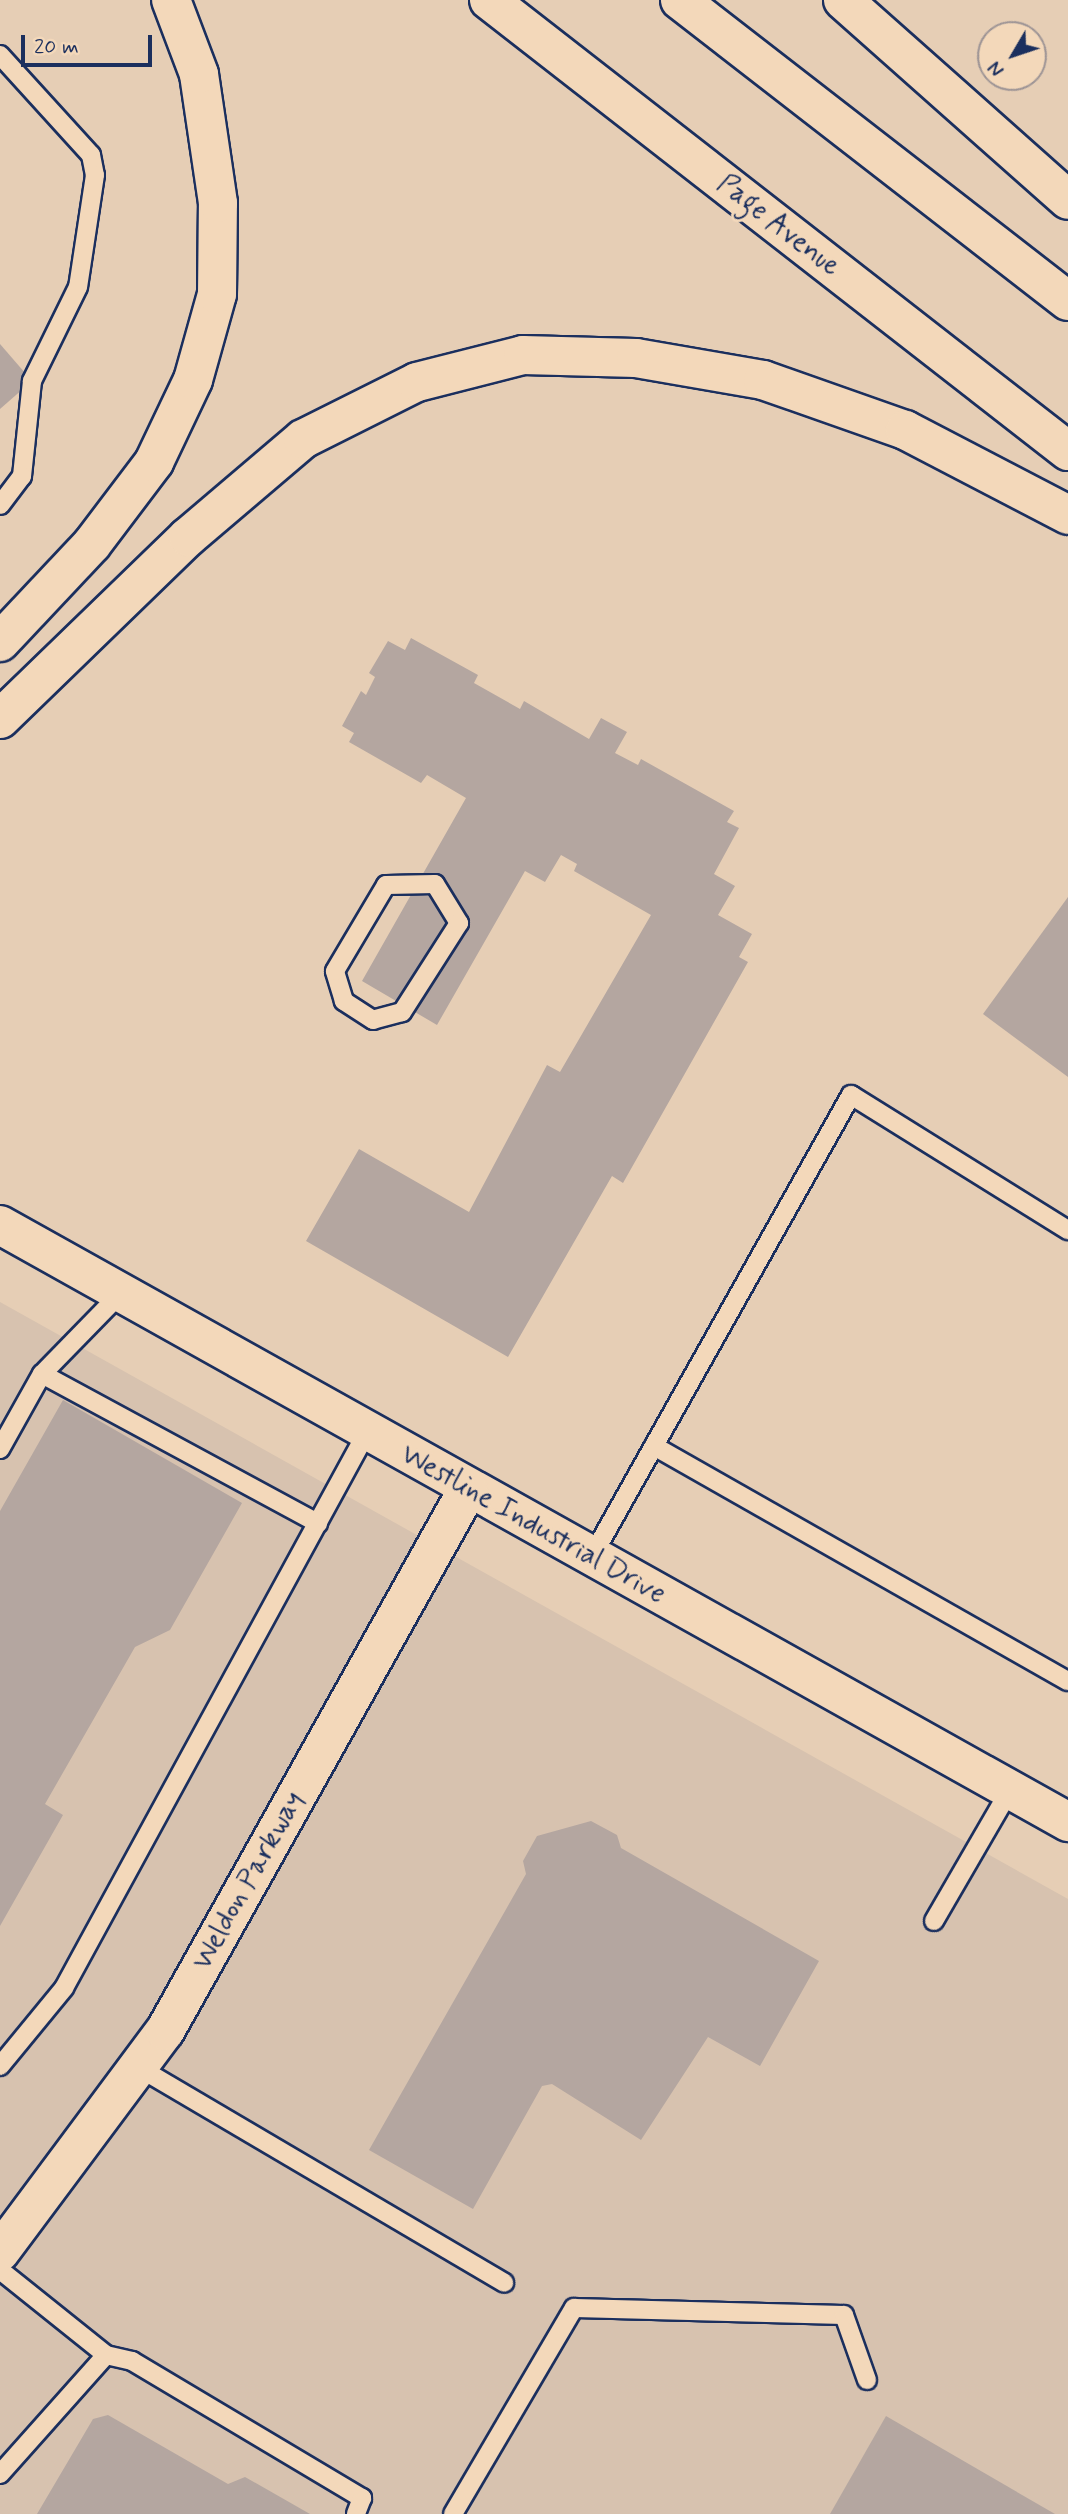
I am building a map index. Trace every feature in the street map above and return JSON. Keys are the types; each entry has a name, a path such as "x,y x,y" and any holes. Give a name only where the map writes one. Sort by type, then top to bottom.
{"main road":[{"path":"0,642 92,544 154,462 193,380 217,294 218,203 199,74 171,0"},
{"name":"Page Avenue","path":"489,0 1068,451"},
{"path":"680,0 1068,300"},
{"path":"843,0 1068,200"},
{"path":"0,719 188,537 303,439 417,382 523,355 636,358 763,380 905,430 1068,515"},
{"name":"Westline Industrial Drive","path":"4,1235 122,1292 591,1558 1068,1822"},
{"name":"Weldon Parkway","path":"0,2252 165,2031 468,1489"}],"lane":[{"path":"0,55 91,155 95,176 79,287 32,381 22,476 0,505"},
{"path":"435,884 458,923 402,1012 373,1020 344,1001 335,971 386,885 435,884"},
{"path":"591,1558 851,1095 1068,1230"},
{"path":"0,1449 42,1374 122,1292"},
{"path":"42,1374 318,1523"},
{"path":"0,2066 64,1988 368,1432"},
{"path":"654,1446 1068,1681"},
{"path":"934,1921 1010,1790"},
{"path":"138,2067 504,2283"},
{"path":"0,2270 106,2355 132,2361 362,2498 356,2514"},
{"path":"453,2514 574,2308 844,2315 867,2379"},
{"path":"0,2474 106,2355"}],"shaded area":[{"path":"0,1302 1068,1899 1068,2514 0,2514"}],"building":[{"path":"0,344 32,381 0,409"},
{"path":"411,638 478,675 474,683 520,709 524,701 589,739 601,718 627,732 615,753 638,765 641,759 734,811 727,822 739,828 714,874 735,886 718,915 752,934 739,957 748,962 623,1183 612,1176 508,1357 306,1241 359,1149 469,1212 547,1065 560,1072 651,915 574,871 577,864 561,855 545,882 525,871 437,1025 362,981 466,798 427,775 421,783 349,742 354,733 342,726 361,691 366,695 375,677 369,673 388,641 405,650"},
{"path":"1068,897 1068,1077 983,1014"},
{"path":"63,1400 242,1503 170,1630 135,1647 45,1804 63,1815 0,1926 0,1511"},
{"path":"591,1821 617,1835 621,1848 819,1961 760,2066 708,2037 641,2140 552,2084 542,2086 473,2209 369,2150 526,1874 523,1861 537,1836"},
{"path":"108,2415 228,2484 245,2477 310,2514 37,2514 93,2419"},
{"path":"886,2416 1055,2514 830,2514"}]}
